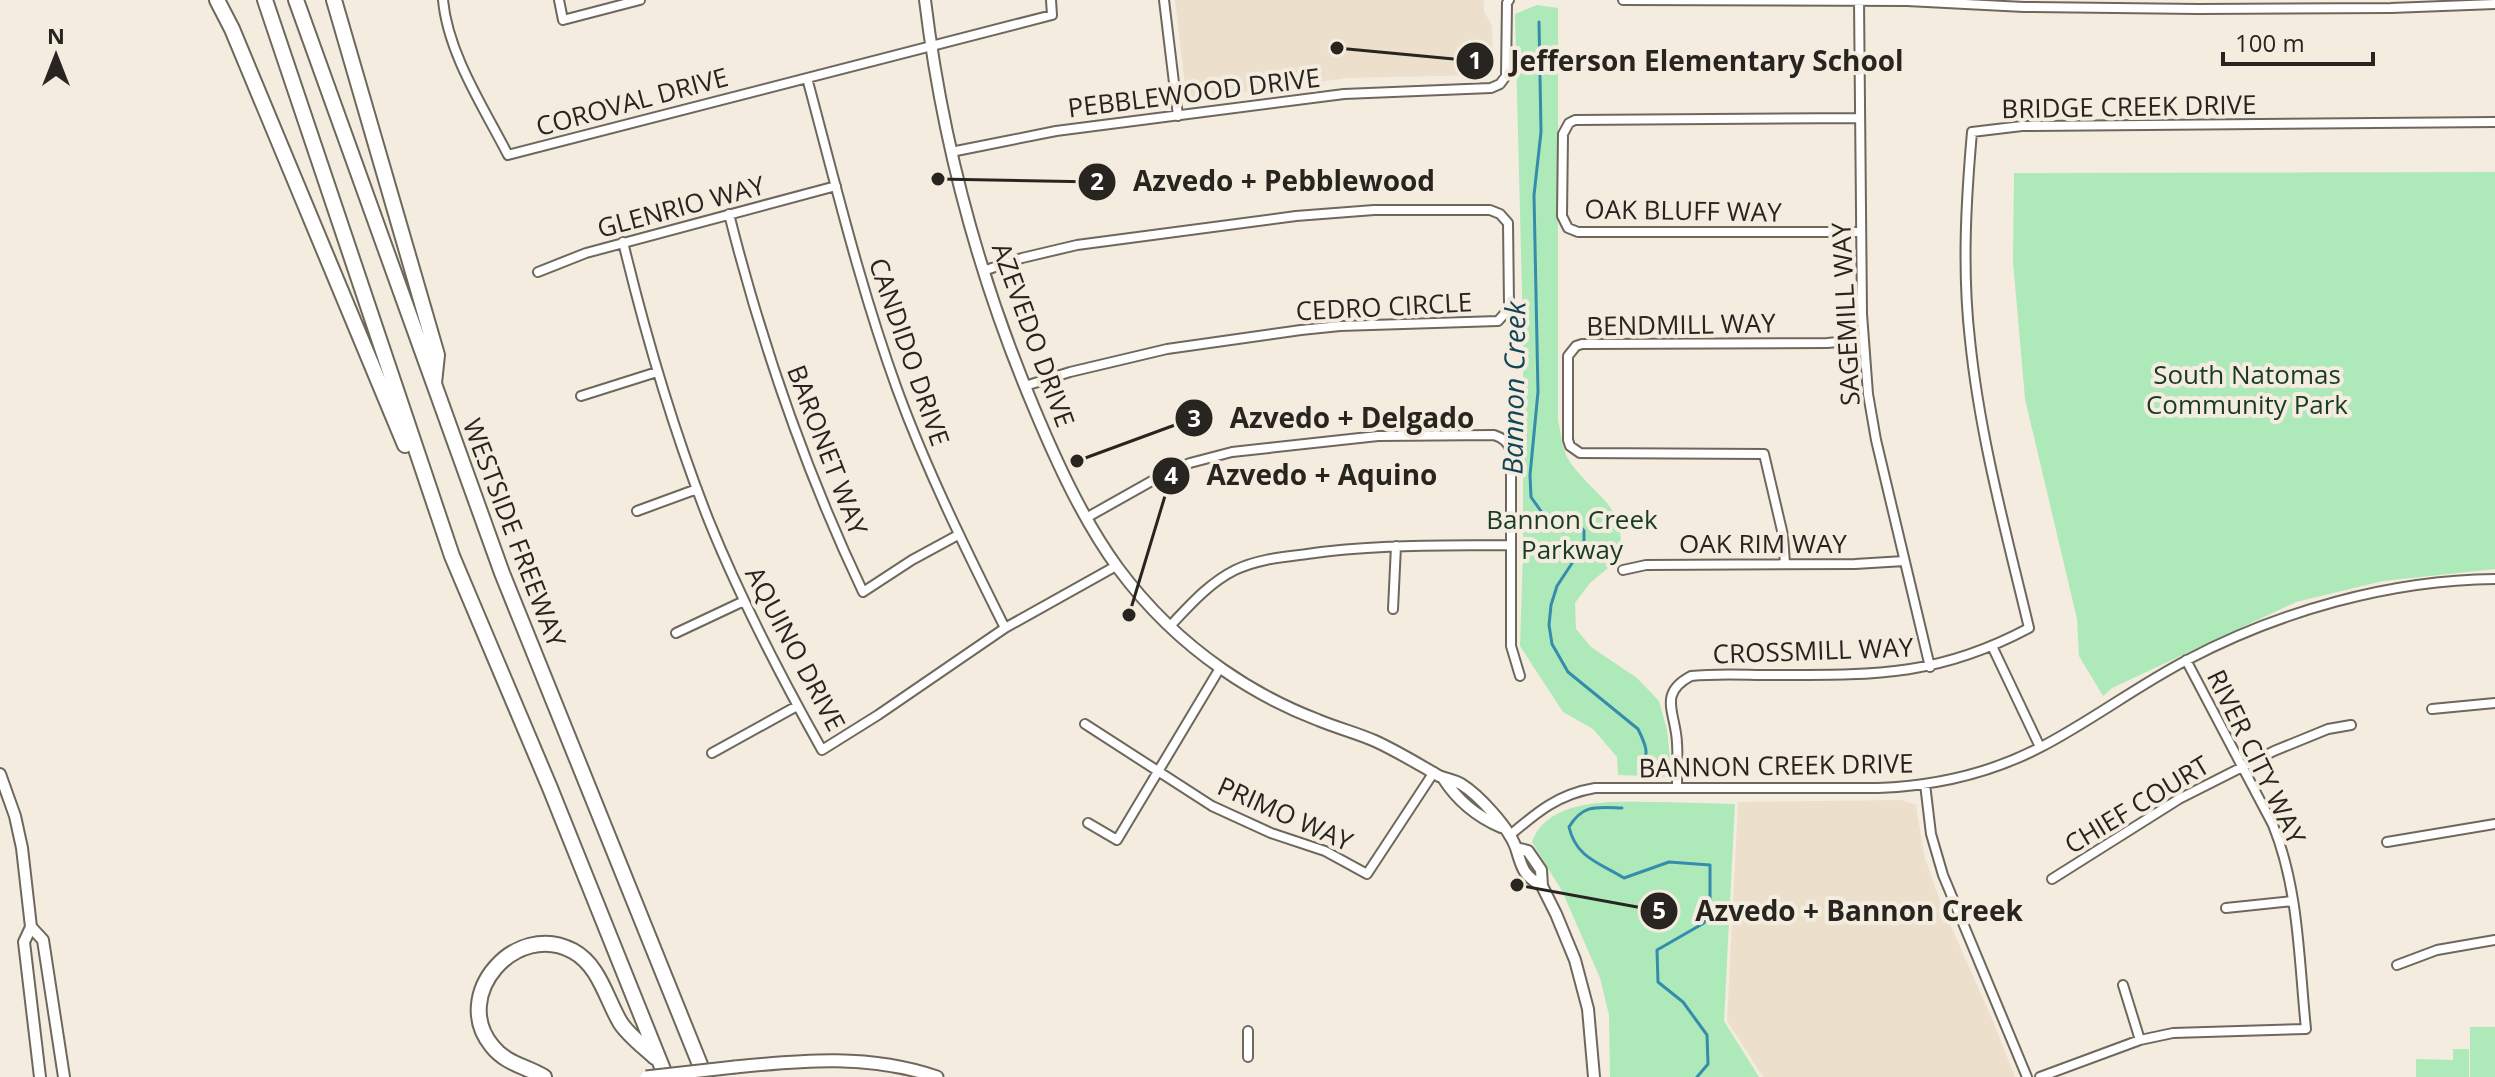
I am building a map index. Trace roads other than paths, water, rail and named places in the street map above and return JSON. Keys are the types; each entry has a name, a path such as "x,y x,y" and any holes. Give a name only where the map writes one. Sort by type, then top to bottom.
{"highway":[{"path":"209,0 232,29"},
{"path":"217,0 232,29 550,788 666,1077"},
{"path":"265,0 452,556"},
{"name":"WESTSIDE FREEWAY","path":"296,0 502,573 705,1077"},
{"path":"334,0 437,355 434,388"},
{"path":"544,1077 501,1056 487,1040 479,1016 481,992 490,972 516,950 536,944 560,945 587,961 621,1025 659,1061"}],"main road":[{"path":"646,1077 803,1060 851,1060 897,1065 937,1077"}],"street":[{"name":"COROVAL DRIVE","path":"443,0 454,47 508,155 1052,15 1051,0"},
{"path":"559,0 563,20 640,0"},
{"name":"AZEVEDO DRIVE","path":"925,0 951,152 983,271 1025,386 1086,518 1116,566 1146,602 1220,668 1291,709 1372,740 1461,784 1496,816 1516,848 1528,851 1541,870 1542,886 1567,938 1582,985 1594,1077"},
{"path":"1164,0 1178,116"},
{"name":"PEBBLEWOOD DRIVE","path":"951,152 1056,131 1344,94 1491,88 1500,84 1506,76 1509,0"},
{"path":"1623,0 1907,0 2391,8 2495,4"},
{"name":"SAGEMILL WAY","path":"1859,0 1863,340 1868,394 1930,667"},
{"name":"CANDIDO DRIVE","path":"807,78 861,279 892,376 958,535 1005,628"},
{"name":"OAK BLUFF WAY","path":"1860,118 1575,120 1569,123 1563,134 1562,216 1568,228 1578,232 1861,232"},
{"name":"BRIDGE CREEK DRIVE","path":"1992,646 2029,628 1984,439 1970,339 1965,232 1972,132 2022,126 2495,122"},
{"name":"GLENRIO WAY","path":"538,272 623,242 836,186"},
{"name":"CEDRO CIRCLE","path":"983,271 1077,245 1338,211 1490,210 1500,214 1508,223 1509,304 1498,321 1340,326 1286,332 1167,349 1025,386"},
{"name":"BARONET WAY","path":"729,214 756,316 785,406 819,494 863,592 958,535"},
{"name":"AQUINO DRIVE","path":"623,242 657,372 697,489 744,601 822,750 1005,628 1116,566"},
{"name":"BENDMILL WAY","path":"1785,564 1783,535 1764,454 1580,453 1570,446 1568,440 1568,356 1582,344 1827,343 1863,340"},
{"path":"581,396 657,372"},
{"path":"1086,518 1166,473 1232,452 1378,436 1494,435 1504,440 1511,451 1511,646 1520,676"},
{"path":"637,511 697,489"},
{"path":"1170,626 1210,586 1250,564 1272,558 1396,546 1511,545"},
{"path":"1393,609 1396,546"},
{"name":"OAK RIM WAY","path":"1623,570 1646,565 1904,561"},
{"name":"BANNON CREEK DRIVE","path":"1506,832 1568,794 1595,788 1878,788 1925,784 1994,767 2040,747 2186,660 2249,631 2332,603 2406,587 2495,579"},
{"path":"676,633 744,601"},
{"path":"1992,646 2040,747"},
{"name":"CROSSMILL WAY","path":"1677,788 1677,742 1670,700 1675,687 1691,676 1859,675 1930,667 1992,646"},
{"name":"RIVER CITY WAY","path":"2040,1077 2140,1040 2198,1030 2306,1029 2292,901 2281,845 2186,660"},
{"path":"1088,823 1117,840 1220,668"},
{"path":"2432,709 2495,703"},
{"path":"712,753 797,706"},
{"name":"PRIMO WAY","path":"1085,724 1212,806 1325,851 1367,874 1438,775"},
{"name":"CHIEF COURT","path":"2052,879 2179,799 2328,729 2351,725"},
{"path":"0,774 15,816 22,848 31,927 24,942 40,1077"},
{"path":"1925,784 1931,834 1943,875 2027,1077"},
{"path":"2387,842 2495,824"},
{"path":"2226,908 2292,901"},
{"path":"31,927 43,940 64,1077"},
{"path":"2397,965 2437,950 2495,940"},
{"path":"2123,985 2140,1040"},
{"path":"1248,1031 1248,1057"}],"waterway":[{"name":"Bannon Creek","path":"1539,22 1541,132 1534,195 1538,392 1530,475 1531,497 1543,514 1578,523 1584,531 1584,545 1557,586 1551,605 1549,625 1552,644 1568,672 1638,729 1646,754 1640,769"},
{"name":"Bannon Creek","path":"1622,808 1591,808 1574,820 1569,827 1583,853 1624,878 1669,862 1710,865 1710,903 1704,923 1657,950 1658,982 1683,1002 1707,1035 1708,1064 1697,1077"}],"place":[{"name":"Jefferson Elementary School","path":"1337,48"},
{"name":"Azvedo + Pebblewood","path":"938,179"},
{"name":"Azvedo + Delgado","path":"1077,461"},
{"name":"Azvedo + Aquino","path":"1129,615"},
{"name":"Azvedo + Bannon Creek","path":"1517,885"}],"park label":[{"name":"South Natomas Community Park","path":"2247,390"},
{"name":"Bannon Creek Parkway","path":"1572,535"}]}
